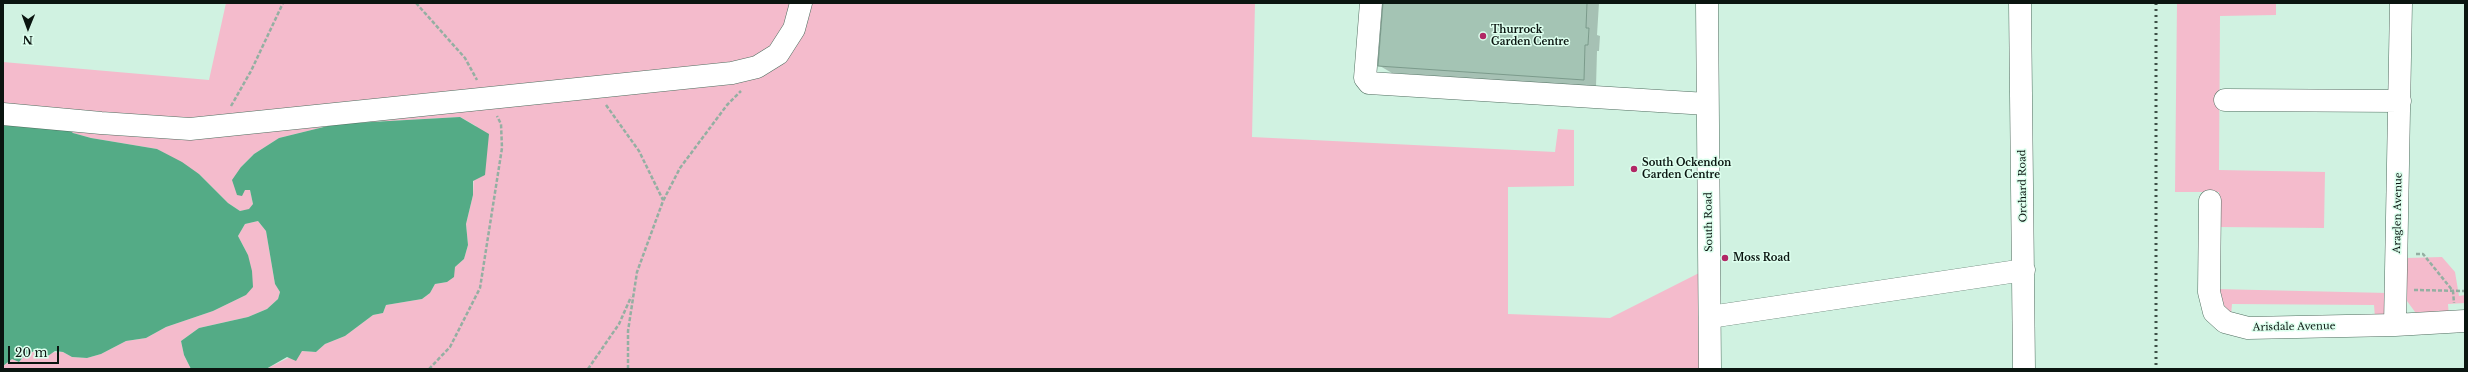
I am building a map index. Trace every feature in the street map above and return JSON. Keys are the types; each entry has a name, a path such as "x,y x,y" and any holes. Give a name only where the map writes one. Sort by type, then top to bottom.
{"street":[{"path":"3,114 190,129 732,73 757,67 778,54 794,29 801,3"},
{"path":"1371,3 1365,78 1369,83 1658,98 1707,104"},
{"name":"South Road","path":"1707,3 1710,369"},
{"name":"Orchard Road","path":"2020,3 2024,369"},
{"name":"Araglen Avenue","path":"2395,325 2401,3"},
{"path":"2225,100 2400,101"},
{"name":"Arisdale Avenue","path":"2210,201 2209,292 2214,312 2225,322 2248,328 2395,325 2459,312"},
{"path":"1710,317 2024,270"}],"path":[{"path":"220,126 251,71 283,3"},
{"path":"416,3 465,58 501,124 502,148 480,288 450,347 429,369"},
{"path":"589,88 606,106 639,151 663,201"},
{"path":"628,369 628,331 633,291 637,272 663,201 684,162 727,105 742,90"},
{"path":"2410,254 2423,254 2453,291 2459,312"},
{"path":"2407,290 2465,291"},
{"path":"588,369 620,324 633,291"}],"shaded area":[{"path":"226,3 1255,3 1252,137 1555,152 1558,129 1574,130 1574,186 1508,187 1508,314 1610,318 1703,271 1704,369 266,369 302,351 316,352 325,344 345,336 373,315 383,313 386,305 422,299 430,293 435,284 447,282 455,267 464,259 468,245 466,224 473,195 476,126 460,117 336,124 279,138 254,154 241,167 245,190 250,190 253,204 249,210 240,211 228,203 199,174 157,149 91,138 73,133 3,125 3,62 209,80"},
{"path":"2177,3 2276,3 2276,15 2220,16 2219,170 2325,172 2324,228 2219,227 2219,192 2175,192"},
{"path":"460,117 489,134 485,175 473,181 473,195 466,224 468,245 464,259 455,267 454,277 447,282 435,284 430,293 422,299 386,305 383,313 373,315 345,336 325,344 316,352 302,351 296,361 287,357 266,369 191,369 184,355 181,341 199,328 248,317 267,309 278,299 280,292 275,284 266,231 258,221 245,224 238,236 248,255 252,271 253,287 246,295 213,311 166,327 146,338 126,341 101,354 87,358 72,357 63,352 55,351 45,358 34,351 24,356 19,362 12,359 3,366 3,125 67,127 73,133 91,138 157,149 182,162 199,174 228,203 240,211 249,209 253,204 250,190 245,190 242,196 237,195 232,180 241,167 254,154 279,138 336,124"},
{"path":"258,221 266,231 275,284 280,292 278,299 267,309 248,317 199,328 181,341 184,355 191,369 3,369 3,366 12,359 19,362 24,356 34,351 40,353 63,352 72,357 87,358 101,354 126,341 146,338 166,327 213,311 246,295 248,255 238,236 245,224"},
{"path":"2442,257 2455,272 2459,296 2465,295 2465,303 2448,304 2449,318 2418,316 2407,301 2407,258"},
{"path":"2215,289 2388,293 2389,315 2375,318 2374,305 2232,304 2231,315 2223,308"}],"building":[{"name":"Thurrock Garden Centre","path":"1383,3 1587,3 1586,28 1589,28 1588,45 1585,45 1584,80 1378,66"}],"railway":[{"path":"2156,3 2156,369"}],"place":[{"name":"Thurrock Garden Centre","path":"1483,36"},
{"name":"South Ockendon Garden Centre","path":"1634,169"},
{"name":"Moss Road","path":"1725,258"}]}
